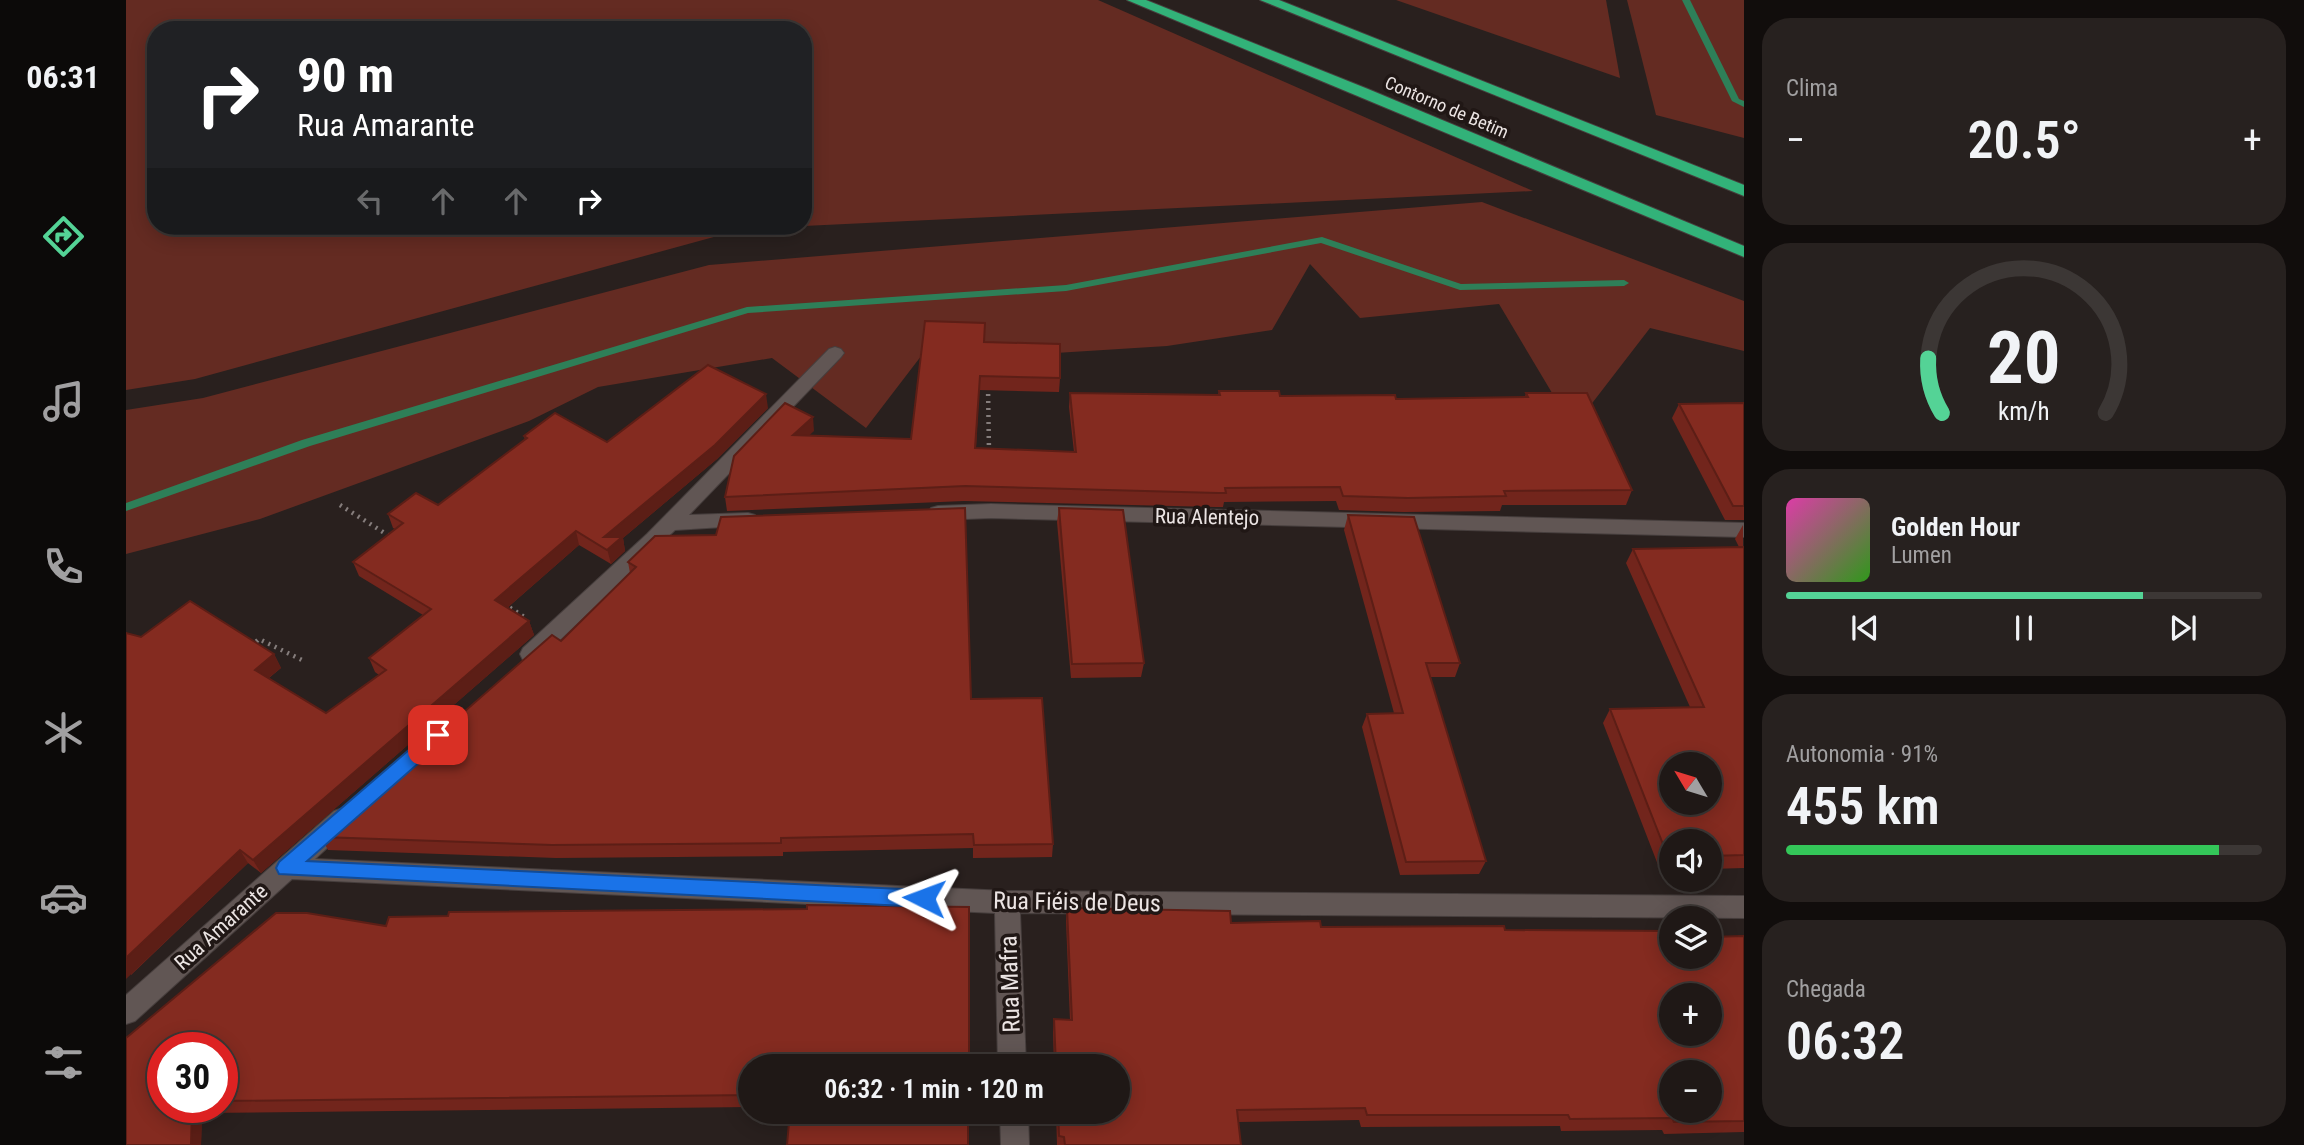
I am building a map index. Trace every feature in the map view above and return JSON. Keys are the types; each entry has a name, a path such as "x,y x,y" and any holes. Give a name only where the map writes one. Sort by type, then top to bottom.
{"highway":[{"name":"Contorno de Betim","path":"1134,0 1363,92 1744,252"},
{"name":"Contorno de Betim","path":"1267,0 1744,191"}],"street":[{"path":"513,670 670,523 835,353"},
{"name":"Rua Alentejo","path":"921,514 990,511 1744,530"},
{"path":"670,523 767,519"},
{"name":"Rua Amarante","path":"126,1012 359,805"},
{"name":"Rua Fiéis de Deus","path":"286,868 1007,902 1744,907"},
{"name":"Rua Mafra","path":"1007,902 1012,1054"},
{"path":"1014,1124 1015,1145"}],"path":[{"path":"988,387 989,456"},
{"path":"340,505 396,540"},
{"path":"497,601 554,634"},
{"path":"249,647 259,639 302,660"}],"shaded area":[{"path":"126,0 1098,0 1533,191 812,226 812,21 147,21 147,235 721,235 195,379 126,390"},
{"path":"1396,0 1606,0 1620,78"},
{"path":"1627,0 1744,0 1744,138 1656,115"},
{"path":"1482,202 1744,301 1744,351 1650,328 1573,428 1499,304 1360,318 1310,264 1272,330 1167,346 1008,356 938,334 866,428 772,358 598,387 529,421 260,519 126,554 126,410 203,398 709,265"}],"building":[{"path":"925,321 985,323 984,342 1060,344 1060,378 980,376 975,448 1076,452 1070,393 1220,395 1219,391 1279,391 1280,396 1395,395 1396,399 1528,397 1526,393 1587,393 1632,490 1504,491 1506,496 1408,498 1343,496 1340,487 1225,488 1226,493 1218,493 965,486 725,497 734,456 785,403 813,417 793,435 911,439"},
{"path":"708,365 766,394 715,445 604,537 622,537 607,550 576,531 495,600 529,621 253,860 240,850 126,958 126,633 141,637 190,601 274,654 255,670 326,713 386,670 369,658 431,609 353,562 403,523 388,514 416,493 438,505 527,438 524,436 555,413 607,442"},
{"path":"1744,403 1744,506 1733,506 1679,404"},
{"path":"965,508 971,699 1042,698 1053,844 974,845 973,834 781,838 781,843 552,845 321,837 552,635 561,641 636,567 628,562 655,536 716,535 721,517"},
{"path":"1059,508 1123,510 1144,663 1072,664"},
{"path":"1348,515 1414,517 1460,663 1426,663 1486,861 1406,862 1367,714 1403,713"},
{"path":"1744,547 1744,855 1722,856 1722,829 1659,829 1659,834 1610,709 1704,707 1633,549"},
{"path":"807,905 969,907 969,1054 738,1054 738,1095 238,1101 238,1032 147,1032 147,1123 192,1123 191,1145 126,1145 126,1038 276,913 307,913 386,926 389,917 448,916 449,912 807,909"},
{"path":"1067,908 1230,911 1231,923 1320,921 1321,927 1504,926 1505,930 1659,931 1659,969 1722,969 1722,937 1744,936 1744,1121 1722,1121 1722,1060 1659,1060 1659,1118 1570,1119 1568,1115 1367,1115 1365,1108 1237,1110 1241,1145 1065,1145 1064,1137 1059,1136 1059,1124 1130,1124 1130,1054 1055,1054 1054,1019 1072,1020"},
{"path":"789,1124 968,1124 968,1145 787,1145"}],"waterway":[{"path":"1686,0 1736,101 1744,104"},
{"path":"126,507 306,443 747,310 1066,288 1322,240 1460,287 1624,283"}],"route":[{"path":"438,735 286,868 924,898"}]}
